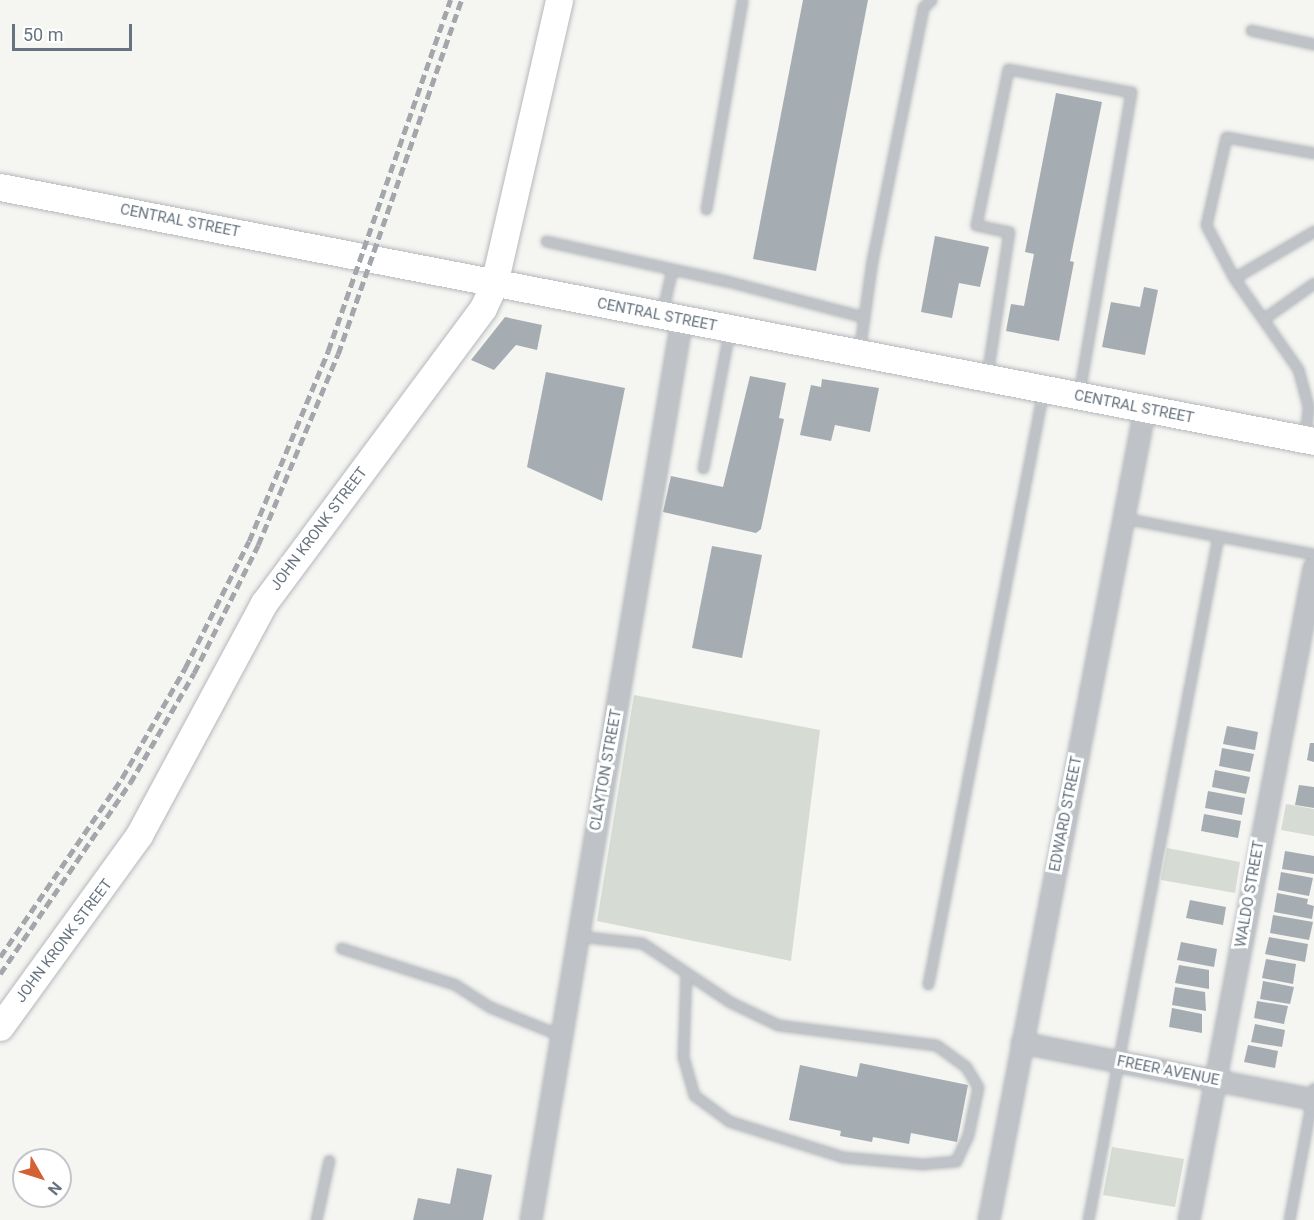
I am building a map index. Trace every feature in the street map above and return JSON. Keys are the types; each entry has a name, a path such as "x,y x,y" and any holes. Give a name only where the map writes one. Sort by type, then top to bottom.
{"street":[{"name":"JOHN KRONK STREET","path":"0,1027 139,835 264,603 483,308 494,284 559,0"},
{"name":"CENTRAL STREET","path":"0,187 1309,440"},
{"name":"CLAYTON STREET","path":"531,1220 578,936 672,318"},
{"name":"EDWARD STREET","path":"989,1220 1145,409"},
{"name":"WALDO STREET","path":"1189,1220 1314,568"},
{"name":"FREER AVENUE","path":"1022,1043 1215,1081 1313,1096"}],"lane":[{"path":"706,209 742,0"},
{"path":"859,354 872,261 923,7 932,0"},
{"path":"1251,30 1314,44"},
{"path":"987,379 1009,232 976,225 1008,69 1131,92 1079,396"},
{"path":"1309,440 1308,406 1298,369 1234,278 1206,225 1226,137 1314,153"},
{"path":"1234,278 1314,231"},
{"path":"546,241 672,269 864,318"},
{"path":"672,269 672,318"},
{"path":"1263,319 1314,284"},
{"path":"703,468 729,329"},
{"path":"928,984 1044,390"},
{"path":"1123,518 1314,554"},
{"path":"1088,1220 1218,536"},
{"path":"578,936 642,943 730,1002 778,1025 936,1045 966,1067 978,1087 968,1135 956,1161 923,1164 843,1157 729,1121 694,1095 682,1057 686,973"},
{"path":"341,948 454,984 490,1007 562,1036"},
{"path":"1289,1220 1313,1096"},
{"path":"316,1220 329,1160"}],"shaded area":[{"path":"634,695 820,730 791,961 597,921"},
{"path":"1286,804 1314,809 1314,836 1281,830"},
{"path":"1167,848 1240,862 1235,893 1161,880"},
{"path":"1112,1147 1184,1159 1175,1207 1103,1195"}],"building":[{"path":"803,0 868,0 816,271 753,259"},
{"path":"1056,93 1102,102 1070,261 1074,262 1059,341 1006,331 1011,304 1024,306 1034,254 1025,252"},
{"path":"935,236 989,247 980,287 959,283 952,318 921,312"},
{"path":"1144,287 1158,290 1145,355 1102,347 1111,302 1140,307"},
{"path":"505,317 542,325 537,350 516,345 494,370 471,360"},
{"path":"546,372 625,388 602,501 527,467"},
{"path":"750,376 786,383 779,418 784,419 761,529 756,533 663,512 671,476 723,487"},
{"path":"822,379 879,388 870,432 835,425 831,441 800,435 811,385 821,387"},
{"path":"712,546 762,555 742,658 692,648"},
{"path":"1227,726 1258,732 1255,750 1223,744"},
{"path":"1310,743 1314,743 1314,762 1307,760"},
{"path":"1222,748 1254,754 1250,772 1219,766"},
{"path":"1215,770 1250,777 1246,794 1212,787"},
{"path":"1299,785 1314,787 1314,808 1295,805"},
{"path":"1208,791 1245,798 1242,815 1205,808"},
{"path":"1204,814 1241,821 1238,838 1201,831"},
{"path":"1285,851 1314,856 1314,874 1282,869"},
{"path":"1281,872 1313,878 1309,896 1278,890"},
{"path":"1277,893 1308,899 1307,904 1314,906 1312,919 1274,912"},
{"path":"1190,900 1226,907 1223,925 1186,918"},
{"path":"1273,915 1313,922 1309,940 1270,933"},
{"path":"1269,937 1308,944 1305,962 1265,954"},
{"path":"1181,942 1217,949 1214,967 1177,960"},
{"path":"1266,959 1296,964 1293,984 1262,978"},
{"path":"1179,965 1209,970 1209,989 1175,983"},
{"path":"1263,981 1294,987 1290,1004 1260,999"},
{"path":"1175,987 1205,992 1206,1011 1172,1005"},
{"path":"1257,1001 1288,1006 1284,1024 1254,1018"},
{"path":"1172,1008 1202,1014 1202,1033 1169,1027"},
{"path":"1255,1024 1285,1030 1282,1047 1251,1042"},
{"path":"1248,1045 1278,1051 1275,1068 1244,1062"},
{"path":"860,1063 968,1085 957,1142 911,1133 909,1144 873,1137 872,1142 840,1136 841,1131 789,1120 800,1065 857,1077"},
{"path":"457,1168 492,1175 483,1220 413,1220 418,1198 450,1204"}],"railway":[{"path":"0,957 122,778 185,668 249,541 328,351 450,0"},
{"path":"0,974 130,783 194,673 258,545 338,354 461,0"}]}
